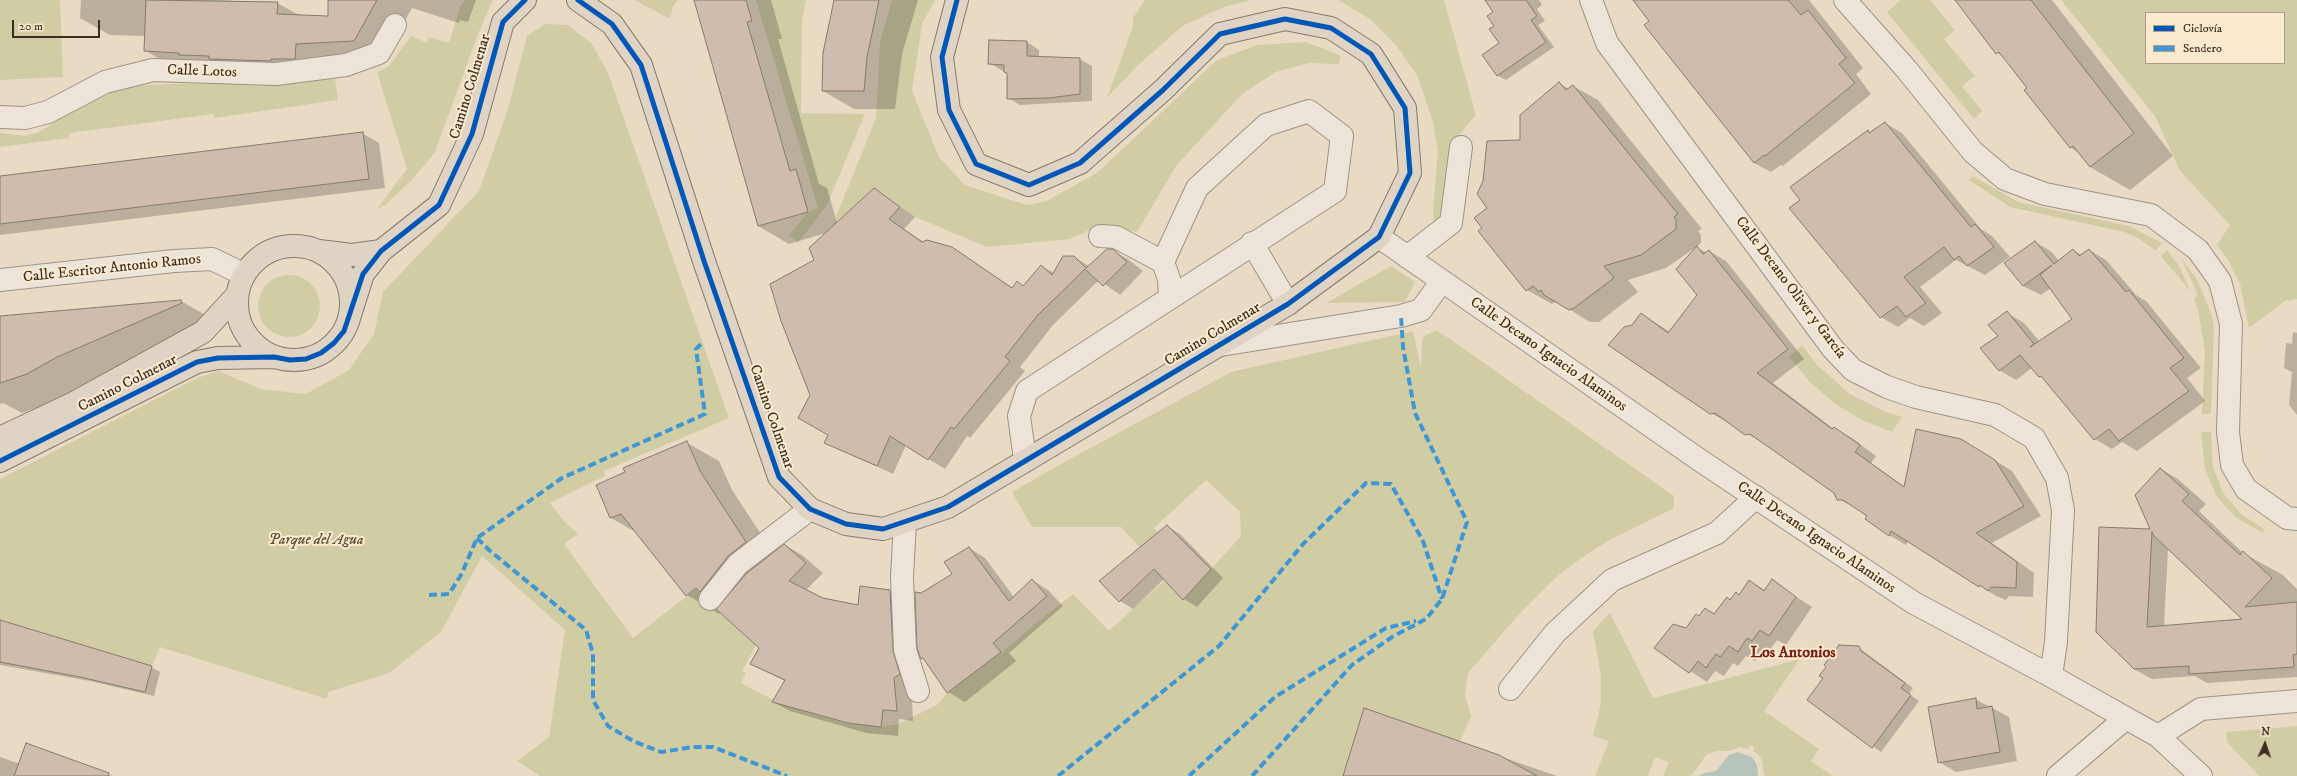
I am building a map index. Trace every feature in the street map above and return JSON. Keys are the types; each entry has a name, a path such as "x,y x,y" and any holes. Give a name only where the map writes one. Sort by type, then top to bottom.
{"main road":[{"name":"Camino Colmenar","path":"350,315 363,274 381,251 439,205 472,134 503,22 524,0"},
{"name":"Camino Colmenar","path":"578,0 612,24 641,65 704,261 779,477 810,509 846,524 883,529 948,507 1288,304 1379,237 1410,173 1405,108 1371,54 1331,28 1285,19 1220,34 1163,90 1080,163 1029,185 976,164 949,110 942,56 957,0"},
{"path":"282,246 307,247 321,252 333,260 342,272 349,286 351,301 350,315 344,331 334,344 321,353 306,359 290,360 274,357 257,347 244,332 237,314 240,285 253,262 266,252 282,246"},
{"name":"Camino Colmenar","path":"307,247 336,254 367,254 381,251"},
{"name":"Camino Colmenar","path":"0,438 74,403 203,332 240,285"},
{"name":"Camino Colmenar","path":"0,461 197,362 218,358 274,357"}],"street":[{"name":"Calle Decano Oliver y García","path":"1590,0 1607,43 1833,349 1853,370 1887,387 1908,394 1995,415 2034,438 2057,478 2063,510 2056,642 2051,676"},
{"path":"1845,0 1907,70 1973,152 2005,179 2045,194 2151,215 2198,250 2220,281 2231,324 2228,432 2232,464 2246,489 2287,518 2297,519"},
{"name":"Calle Lotos","path":"0,118 24,118 48,112 105,82 153,70 276,74 346,64 379,53 395,25"},
{"path":"1025,460 1019,416 1027,391 1252,243 1335,191 1342,136 1309,111 1266,125 1197,188 1163,262"},
{"path":"1407,257 1450,223 1461,148"},
{"path":"1100,236 1116,237 1163,262 1169,279 1170,298"},
{"name":"Calle Decano Ignacio Alaminos","path":"1379,237 1756,498 1914,603 2051,676 2158,736 2201,776"},
{"path":"1252,243 1288,304"},
{"name":"Calle Escritor Antonio Ramos","path":"0,280 174,260 212,259 240,285"},
{"path":"1221,345 1401,316 1421,310 1442,281"},
{"path":"1510,689 1555,633 1612,580 1717,533 1756,498"},
{"path":"710,599 738,564 810,509"},
{"path":"905,522 902,577 906,650 918,691"},
{"path":"2158,736 2201,709 2297,701"},
{"path":"2058,776 2126,718"}],"green space":[{"path":"0,0 60,0 63,77 0,80"},
{"path":"465,0 493,0 478,34 435,152 411,181 385,205 377,209 407,169 377,72 388,67 411,36 427,43 428,37 449,43 460,7"},
{"path":"634,0 678,0 673,7 670,19"},
{"path":"756,0 806,0 802,19 801,113 865,114 827,205 798,243 789,235 808,212 818,208"},
{"path":"892,0 935,0 922,24 912,91 939,157 965,185 1027,205 1047,201 1098,172 1217,60 1257,45 1306,42 1341,56 1338,64 1308,63 1276,72 1242,94 1176,166 1137,232 1098,226 1070,239 987,247 913,216 874,188 832,227 876,118 880,43"},
{"path":"1145,0 1251,0 1224,7 1184,25 1139,64 1107,98 1133,26 1133,18"},
{"path":"1338,0 1444,0 1476,115 1458,136 1445,218 1434,223 1433,210 1438,152 1433,121 1417,75 1396,45 1370,19"},
{"path":"1901,0 1930,0 1955,30 1944,39 1975,76 1962,86 1982,111 1974,119 1887,12"},
{"path":"2061,0 2297,0 2297,299 2285,301 2249,328 2240,284 2228,260 2217,245 2230,225 2180,171 2155,116"},
{"name":"Parque del Agua","path":"545,24 568,25 592,44 608,73 729,418 604,471 605,476 550,503 564,521 578,534 564,544 633,638 696,589 713,607 756,645 742,671 746,673 741,683 785,706 844,723 881,727 898,724 937,705 947,693 1001,652 1002,653 1037,622 1073,594 1109,631 1165,580 1183,600 1241,536 1240,512 1206,480 1154,528 1158,533 1140,548 1121,527 1032,527 1012,492 1231,372 1413,331 1421,368 1422,341 1424,336 1437,330 1674,496 1674,508 1611,539 1581,558 1555,578 1522,611 1468,673 1465,695 1471,716 1460,741 1374,712 1343,776 540,776 517,761 549,737 565,630 482,556 441,632 389,673 328,692 327,699 160,647 152,666 0,620 0,479 197,378 219,371 260,389 306,394 349,370 374,334 383,292 479,191 507,112 527,36"},
{"path":"335,79 338,100 214,118 214,114 69,133 69,138 0,147 0,133 25,136 39,132 86,103 108,93 139,85"},
{"path":"1973,176 2018,202 2129,226 2162,243 2156,251 2138,238 2124,232 2010,207 1969,180"},
{"path":"2167,250 2178,264 2191,292 2161,256"},
{"path":"2181,258 2198,281 2212,316 2214,329 2211,414 2202,414 2205,351 2198,310 2194,298 2198,295"},
{"path":"1391,266 1415,282 1405,302 1326,303"},
{"path":"289,275 301,278 311,284 317,294 320,306 317,318 311,328 301,334 289,337 277,334 267,328 261,318 258,306 261,294 267,284 277,278"},
{"path":"1802,345 1817,365 1850,394 1884,411 1902,417 1892,432 1862,420 1835,404 1811,383 1789,357"},
{"path":"2201,432 2211,432 2213,467 2223,493 2241,514 2264,529 2263,533 2235,517 2216,495 2205,469"},
{"path":"1610,613 1653,698 1800,659 1764,711 1819,749 1811,761 1833,776 1764,776 1762,761 1759,755 1753,751 1755,748 1750,745 1748,749 1740,747 1729,751 1715,751 1706,755 1692,775 1688,776 1663,776 1669,762 1655,757 1648,776 1595,776 1609,741 1593,736 1601,703 1601,676 1593,631"},
{"path":"2297,726 2297,776 2259,776 2227,742 2226,732"}],"shaded area":[{"path":"1737,752 1752,757 1757,765 1758,776 1699,776 1704,773 1716,771 1729,755"}],"building":[{"path":"146,0 278,2 277,14 328,16 328,0 377,0 354,41 296,44 295,59 271,59 271,61 209,59 209,56 179,55 179,53 144,51"},
{"path":"694,0 746,0 752,21 747,22 790,171 796,169 808,212 758,226"},
{"path":"834,0 879,0 867,57 864,91 822,91 823,53"},
{"path":"1485,0 1526,0 1537,16 1531,20 1546,42 1497,76 1482,55 1499,43 1489,29 1494,26 1487,16 1493,12"},
{"path":"1633,0 1788,0 1801,15 1808,10 1846,58 1839,64 1855,83 1765,156 1764,155 1754,163 1644,25 1649,21"},
{"path":"1955,0 2031,0 2134,133 2090,167 2073,146 2070,148 2024,90 2027,88 1999,52 1996,54"},
{"path":"989,40 1027,41 1027,56 1080,58 1080,94 1049,98 1007,99 1007,73 1004,72 1004,65 988,64"},
{"path":"1559,82 1566,90 1573,85 1678,214 1674,217 1676,220 1676,229 1641,255 1604,266 1614,278 1574,308 1569,310 1544,295 1541,290 1539,292 1533,286 1526,291 1478,231 1482,228 1474,218 1487,208 1477,194 1483,181 1487,141 1520,140 1520,115"},
{"path":"1885,122 1971,227 1975,224 1994,247 1967,266 1959,256 1954,260 1944,247 1904,277 1926,303 1906,317 1897,306 1880,318 1789,208 1800,200 1790,187 1868,130 1869,133"},
{"path":"363,132 369,179 0,224 0,176"},
{"path":"874,188 900,207 889,219 922,242 927,240 952,247 1012,288 1017,281 1023,286 1041,265 1052,275 1063,256 1074,256 1086,268 1107,249 1113,249 1127,262 1103,286 1085,269 1037,316 1005,357 1010,361 954,429 951,427 928,460 890,436 877,466 824,443 828,435 798,418 810,395 781,321 770,284 814,260 809,248"},
{"path":"2035,241 2054,264 2073,249 2079,256 2089,249 2126,292 2129,290 2184,358 2170,368 2189,391 2119,441 2109,429 2094,440 2041,376 2039,377 2020,355 1999,371 1980,348 1998,336 1988,325 2007,311 2034,344 2030,347 2072,319 2040,275 2052,265 2023,286 2004,263"},
{"path":"1697,246 1703,254 1709,250 1788,349 1757,373 1832,429 1834,427 1860,445 1855,452 1904,487 1916,429 1961,439 1995,460 2024,506 1976,533 2017,562 2016,588 1991,587 1988,591 1980,585 1979,587 1891,531 1889,536 1865,519 1867,516 1843,500 1837,500 1834,493 1750,434 1745,435 1715,413 1710,414 1608,345 1624,327 1632,325 1641,313 1668,333 1697,295 1676,269"},
{"path":"181,300 182,303 57,357 27,374 0,383 0,316"},
{"path":"687,441 700,471 746,542 728,556 700,592 696,588 686,596 621,514 610,518 596,485 625,472 623,468"},
{"path":"2160,468 2189,494 2182,501 2240,555 2243,551 2272,578 2245,607 2297,602 2297,654 2293,655 2294,667 2189,674 2189,666 2134,669 2096,632 2099,527 2150,529 2135,495","holes":["2152,532 2154,536 2242,619 2147,627"]},
{"path":"1167,525 1211,569 1183,600 1154,569 1119,602 1099,581"},
{"path":"784,544 806,563 789,581 823,598 858,605 860,586 890,590 893,651 900,674 894,678 897,711 883,710 881,727 848,723 772,702 785,680 750,664 759,648 716,609 747,573"},
{"path":"969,547 1009,601 1032,579 1047,596 993,643 1001,652 947,693 923,658 921,659 917,648 915,592 921,593 952,574 944,562"},
{"path":"1772,579 1796,597 1769,636 1760,630 1752,641 1747,638 1738,652 1729,646 1720,657 1716,654 1706,668 1698,661 1689,673 1654,648 1673,624 1686,628 1696,614 1699,616 1705,608 1714,614 1727,597 1730,600 1736,592 1739,595 1749,580 1764,591"},
{"path":"0,620 152,666 145,692 80,677 0,662"},
{"path":"1839,645 1859,646 1861,651 1905,683 1901,688 1911,695 1872,748 1807,700 1823,678 1819,676 1826,667 1824,665"},
{"path":"1976,698 1977,709 1992,706 2000,752 1938,763 1928,707"},
{"path":"1364,708 1499,755 1537,776 1343,776"},
{"path":"26,743 109,773 108,776 14,776"}],"marked path":[{"path":"1252,776 1352,665 1392,637 1426,619 1442,599 1467,522 1415,413 1403,347 1401,316"},
{"path":"429,595 449,594 461,575 477,538 562,478 705,414 696,349 701,344"},
{"path":"1058,776 1219,646 1303,544 1366,483 1391,484 1423,541 1442,599"},
{"path":"477,538 489,550 586,630 593,654 593,700 608,726 633,741 661,752 693,747 713,747 787,776"},
{"path":"1189,776 1275,697 1386,628 1416,621"}],"cycle path":[{"path":"0,461 197,362 218,358 274,357 290,360 306,359 321,353 334,343 344,331 363,274 381,251 439,205 472,134 503,22 525,0"},
{"path":"578,0 612,24 641,65 704,261 779,477 810,509 846,524 883,529 948,507 1288,304 1379,237 1410,173 1405,108 1371,54 1331,28 1285,19 1220,34 1163,90 1080,163 1029,185 976,164 949,110 942,57 957,0"}],"district":[{"name":"Los Antonios","path":"1793,654"}]}
